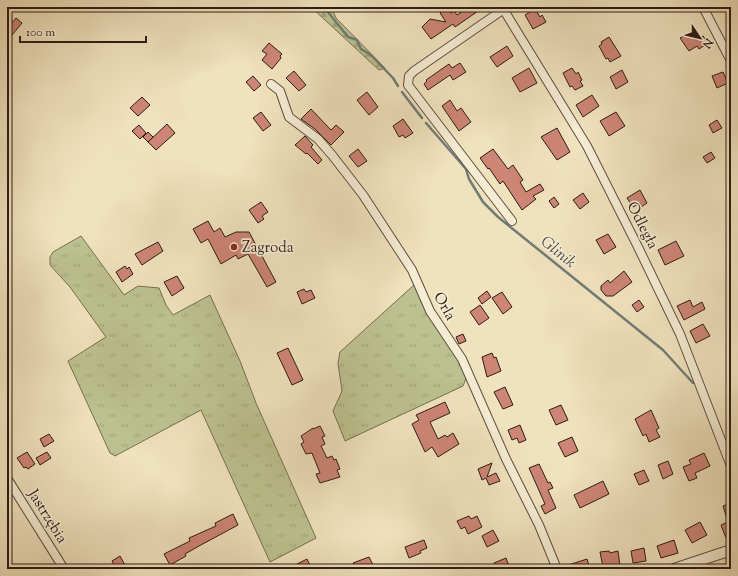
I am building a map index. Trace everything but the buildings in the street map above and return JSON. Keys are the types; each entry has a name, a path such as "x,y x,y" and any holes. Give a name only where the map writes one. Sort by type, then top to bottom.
{"street":[{"path":"703,7 731,61"},
{"name":"Odległa","path":"512,221 408,85 409,76 414,71 503,8 587,146 638,246 680,334 731,466"},
{"name":"Orla","path":"271,84 280,91 289,118 318,139 363,195 412,270 430,311 462,359 506,459 539,525 557,569"},
{"name":"Jastrzębia","path":"7,478 64,569"},
{"path":"674,569 731,550"}],"green space":[{"path":"311,7 331,7 336,18 385,68 379,70"},
{"path":"81,236 124,295 138,286 159,288 166,305 173,315 210,295 316,538 270,562 201,410 115,456 110,453 68,361 106,337 70,287 50,265 50,257 53,252"},
{"path":"415,284 467,376 463,386 345,441 333,411 342,391 338,363 340,352"}],"waterway":[{"name":"Glinik","path":"324,7 348,37 357,40 361,49 371,55 393,78 398,86"},
{"name":"Glinik","path":"402,92 422,118"},
{"name":"Glinik","path":"426,123 466,169 469,179 483,202 498,217 663,350 693,383"}],"place":[{"name":"Zagroda","path":"234,247"}]}
